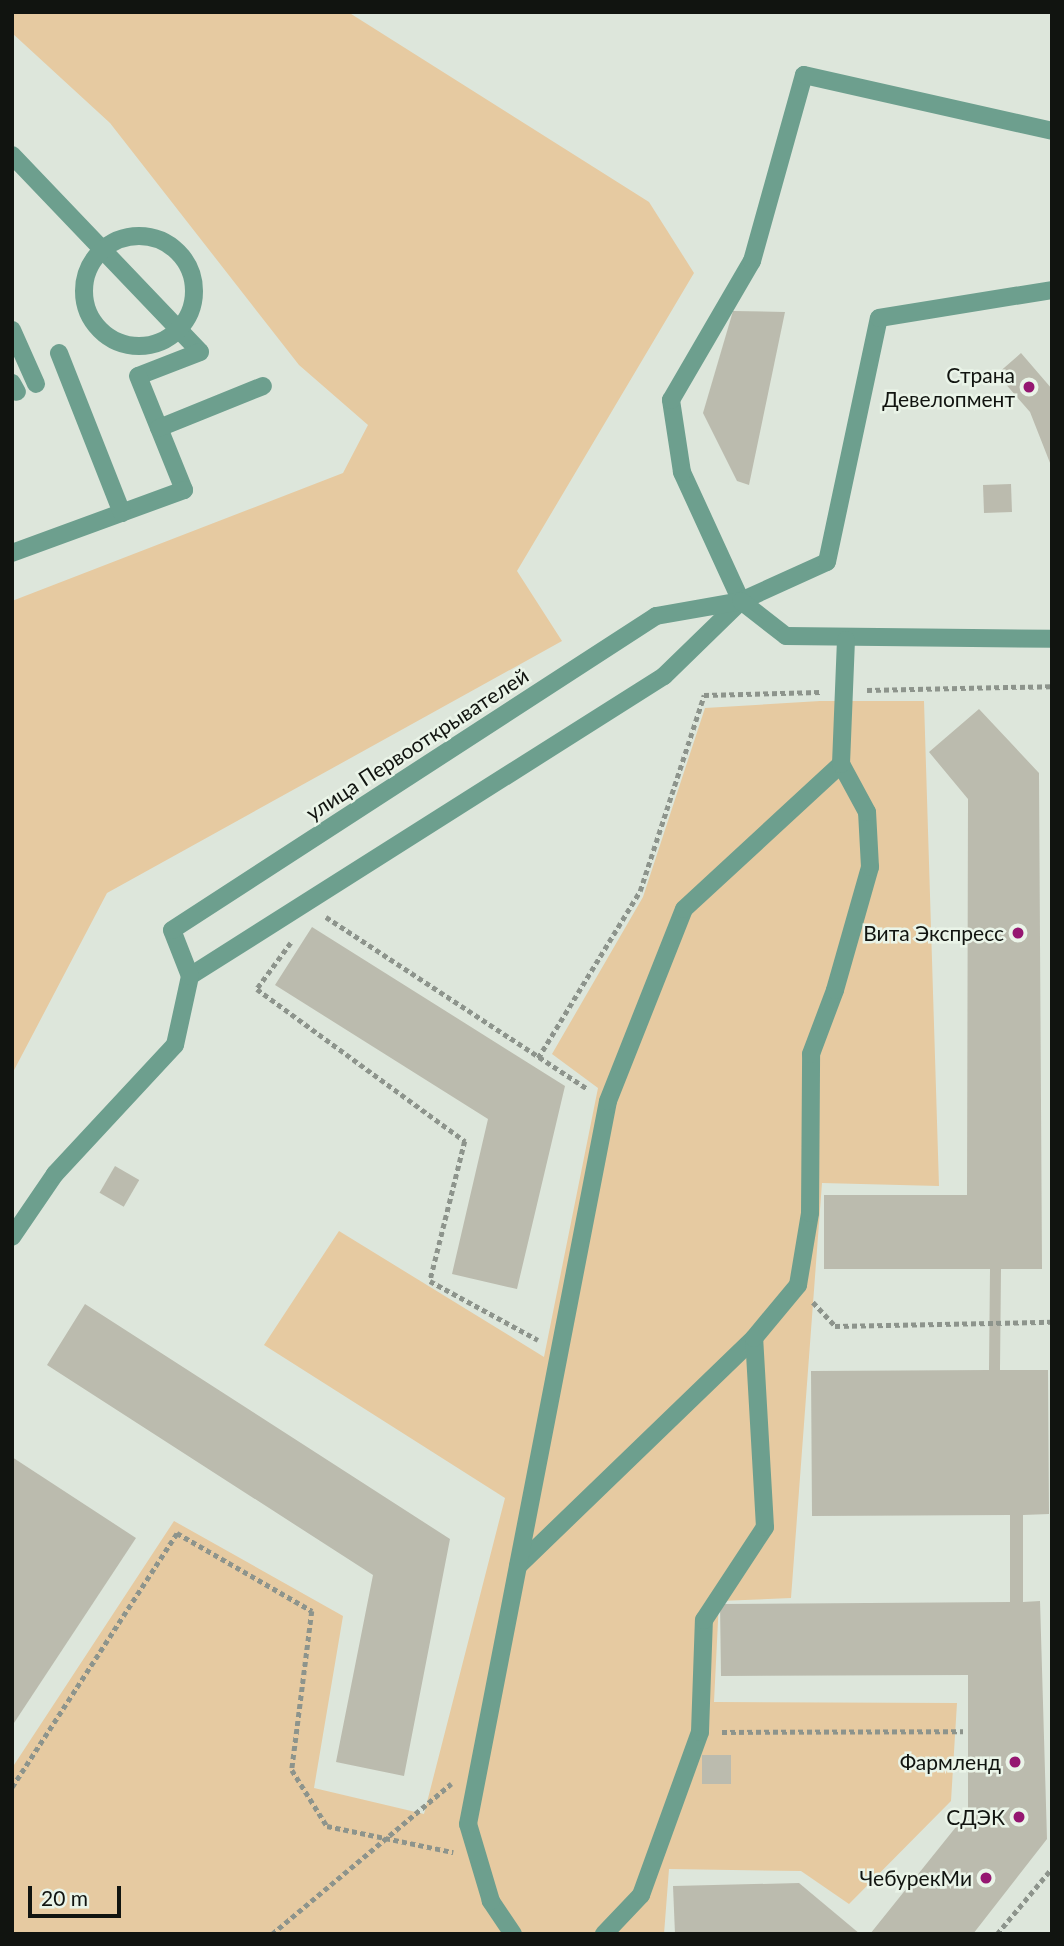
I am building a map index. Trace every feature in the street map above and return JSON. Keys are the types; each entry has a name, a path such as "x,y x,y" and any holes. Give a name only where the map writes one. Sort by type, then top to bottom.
{"street":[{"path":"1052,131 804,75 752,261 671,400 682,472 741,601 786,636 846,640 1052,639"},
{"path":"12,155 200,352 138,376 184,490 12,553"},
{"path":"137,236 164,243 186,260 195,296 179,330 165,340 128,346 98,328 84,296 85,278 103,250 120,239 137,236"},
{"path":"12,1237 55,1174 175,1045 190,976 664,676 741,601 827,562 878,318 1052,290"},
{"path":"12,330 36,384"},
{"path":"59,353 122,513"},
{"path":"159,428 263,386"},
{"name":"улица Первооткрывателей","path":"190,976 172,930 656,616 741,601"},
{"path":"518,1566 754,1338 798,1285 810,1213 811,1054 835,990 870,867 867,812 841,764 846,640"},
{"path":"513,1934 491,1901 468,1824 608,1101 684,909 841,764"},
{"path":"604,1934 641,1895 700,1732 704,1620 765,1527 754,1338"}],"path":[{"path":"538,1058 640,891 704,695 1052,686"},
{"path":"315,909 538,1058 608,1101"},
{"path":"293,939 257,989 465,1141 430,1280 560,1353"},
{"path":"798,1285 835,1326 1052,1322"},
{"path":"12,1787 177,1533 312,1611 292,1770 327,1826 478,1857"},
{"path":"700,1732 963,1731"},
{"path":"272,1934 481,1760"},
{"path":"997,1934 1052,1868"}],"shaded area":[{"path":"12,12 348,12 649,202 694,273 517,571 562,641 107,893 12,1074 12,601 343,473 368,425 299,365 110,123 12,33"},
{"path":"820,701 924,701 939,1186 822,1183 791,1598 719,1601 714,1702 957,1703 951,1801 849,1904 801,1871 669,1869 664,1934 12,1934 12,1768 174,1521 343,1616 314,1788 424,1814 505,1498 264,1345 339,1231 544,1357 598,1088 552,1054 643,897 705,708"}],"building":[{"path":"733,311 785,312 749,485 737,481 703,413"},
{"path":"1021,353 1052,389 1052,468 1030,412 997,374"},
{"path":"1011,484 1012,512 984,513 983,485"},
{"path":"979,709 1039,773 1042,1269 1001,1269 1000,1370 1048,1370 1049,1514 1023,1515 1023,1602 1040,1601 1047,1839 973,1934 870,1934 968,1812 968,1675 721,1676 720,1604 1010,1602 1010,1515 812,1516 811,1371 989,1370 990,1269 824,1269 824,1195 967,1195 968,799 929,752"},
{"path":"312,927 565,1086 517,1289 452,1274 488,1119 275,985"},
{"path":"115,1166 139,1180 124,1207 100,1193"},
{"path":"85,1304 450,1539 404,1776 336,1762 373,1575 47,1365"},
{"path":"12,1457 136,1538 12,1726"},
{"path":"702,1755 731,1755 731,1784 702,1784"},
{"path":"799,1883 860,1934 675,1934 673,1886"}],"place":[{"name":"Страна Девелопмент","path":"1029,387"},
{"name":"Вита Экспресс","path":"1018,933"},
{"name":"Фармленд","path":"1015,1762"},
{"name":"СДЭК","path":"1019,1817"},
{"name":"ЧебурекМи","path":"986,1878"}]}
